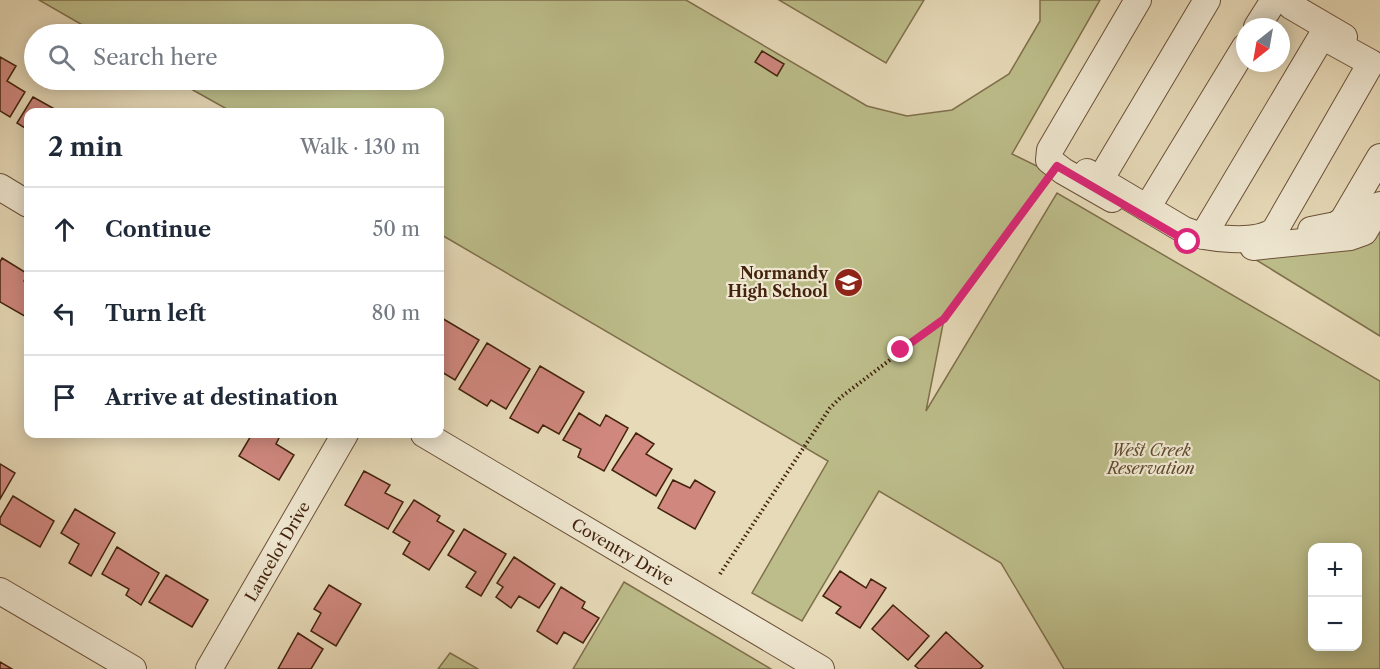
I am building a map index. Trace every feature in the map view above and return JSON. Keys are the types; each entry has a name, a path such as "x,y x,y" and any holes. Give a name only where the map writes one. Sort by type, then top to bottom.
{"street":[{"path":"1053,158 1138,0"},
{"path":"1100,180 1207,0"},
{"path":"1263,18 1274,0"},
{"path":"1287,0 1291,6 1377,64"},
{"path":"1203,237 1322,36 1377,64"},
{"path":"1147,208 1236,62"},
{"path":"1268,236 1275,230 1377,64"},
{"path":"1053,158 1100,180 1184,230 1203,237 1233,239 1336,225 1343,220 1380,157"},
{"path":"1053,158 1188,242 1202,248 1228,249 1350,237 1364,232 1380,205"},
{"path":"0,187 24,202"},
{"name":"Lancelot Drive","path":"209,669 343,438"},
{"name":"Coventry Drive","path":"431,438 821,669"},
{"path":"0,591 133,669"}],"path":[{"path":"720,574 830,408 849,390 944,319 1053,158"}],"green space":[{"name":"West Creek Reservation","path":"39,0 686,0 867,106 907,116 952,110 1009,74 1040,21 1040,0 1100,0 1012,154 1051,173 944,319 926,411 1057,193 1380,381 1380,669 1064,669 1001,563 879,491 802,621 752,593 828,461 444,236 444,108 225,108 193,90 444,90 444,24 81,24"},
{"path":"779,0 924,0 886,63"},
{"path":"1380,218 1380,336 1248,255"},
{"path":"624,582 771,669 573,669"},
{"path":"450,653 478,669 438,669"}],"building":[{"path":"762,51 784,64 777,76 755,62"},
{"path":"0,57 16,66 7,81 25,92 10,117 0,111"},
{"path":"33,97 53,108 26,108"},
{"path":"24,112 24,127 17,123"},
{"path":"2,258 24,272 24,316 0,302 0,262"},
{"path":"444,319 479,340 455,380 444,373"},
{"path":"487,343 530,369 506,409 491,400 487,406 459,389"},
{"path":"540,366 584,392 559,434 543,425 538,433 510,418"},
{"path":"579,413 600,426 606,415 628,428 604,471 578,457 581,449 563,440"},
{"path":"636,433 654,444 646,454 672,469 656,496 612,470"},
{"path":"250,438 279,438 276,444 294,455 279,480 239,456"},
{"path":"0,464 15,473 0,499"},
{"path":"364,471 390,485 385,493 403,502 388,529 345,505"},
{"path":"673,480 690,488 695,480 715,492 695,529 658,508"},
{"path":"13,496 54,521 40,547 0,524 0,518"},
{"path":"414,500 440,516 437,521 454,531 429,570 403,554 410,542 393,532"},
{"path":"75,509 115,533 91,576 69,563 79,544 61,533"},
{"path":"464,529 506,554 481,596 466,587 476,572 448,555"},
{"path":"117,547 159,573 141,605 126,595 129,589 102,574"},
{"path":"514,557 555,584 539,608 519,596 511,608 496,597 503,587 497,583"},
{"path":"840,571 866,588 871,579 886,588 860,628 836,613 841,607 823,596"},
{"path":"166,575 208,600 192,627 149,602"},
{"path":"329,585 361,604 336,646 311,631 321,613 314,609"},
{"path":"561,587 585,602 582,608 599,618 583,643 564,632 557,644 537,631"},
{"path":"893,605 929,636 908,660 872,629"},
{"path":"946,632 983,666 980,669 919,669 915,666"},
{"path":"298,633 323,649 311,669 278,669"},
{"path":"0,662 12,669 0,669"}],"place":[{"name":"Normandy High School","path":"849,282"}],"route":[{"path":"901,350 944,319 1057,166 1188,242"}]}
